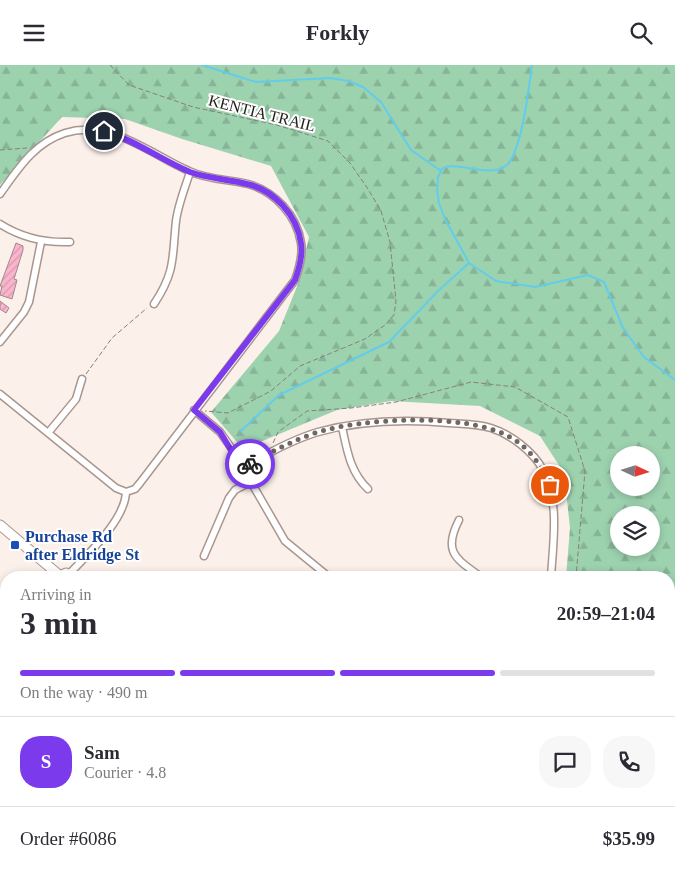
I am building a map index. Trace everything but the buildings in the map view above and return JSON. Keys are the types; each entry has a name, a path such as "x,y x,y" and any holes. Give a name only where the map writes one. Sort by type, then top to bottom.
{"main road":[{"path":"0,525 52,571"}],"street":[{"path":"0,194 27,158 51,139 66,133 104,131 131,141 190,172 262,189 276,199 289,213 301,243 300,265 295,280 135,489 126,492 116,488 0,394"},
{"path":"154,304 171,273 175,256 178,213 190,172"},
{"path":"0,224 14,232 41,242 70,242"},
{"path":"0,342 24,312 29,301 41,242"},
{"path":"48,433 76,399 82,379"},
{"path":"194,410 220,432 285,541 322,571"},
{"path":"242,468 269,453 316,433 362,423 413,420 490,427 508,436 525,448 542,467 550,485 554,504 551,571"},
{"path":"342,427 351,465 358,479 368,489"},
{"path":"204,556 229,498 235,490 250,482"},
{"path":"74,571 114,523 124,506 126,492"},
{"path":"459,520 453,531 451,548 455,557 473,571"}],"path":[{"name":"KENTIA TRAIL","path":"110,65 129,85 193,107 277,125 328,141 350,163 368,189 381,211 390,242 396,301 394,315 386,325 365,339 300,366 271,391 228,413 194,410"},
{"path":"0,150 36,149"},
{"path":"82,379 112,338 154,304"},
{"path":"269,453 278,432 307,411 396,402 471,382 514,387 568,417 585,471 577,571"}],"green space":[{"path":"0,65 675,65 675,571 566,571 570,528 564,473 540,436 480,406 391,401 337,410 243,449 211,412 279,331 298,284 309,237 271,166 182,139 125,119 62,117 0,185"}],"waterway":[{"path":"202,65 256,82 330,78 349,81 363,87 381,102 411,150 441,171 438,177 437,190 439,203 445,219 469,263 496,281 535,287 588,275 604,282 623,328 644,357 675,380"},
{"path":"441,170 453,166 491,170 500,169 507,165 517,146 521,133 532,65"},
{"path":"241,431 279,395 389,342 438,291 469,263"}],"way so far":[{"path":"250,464 277,448 316,433 362,423 413,420 490,427 508,436 525,448 542,467 550,485"}],"place":[{"name":"Purchase Rd after Eldridge St","path":"15,545"}],"route":[{"path":"104,131 131,141 190,172 204,177 248,184 262,189 276,199 289,213 296,226 301,243 300,265 295,280 194,410 220,432 242,468 250,464"}]}
